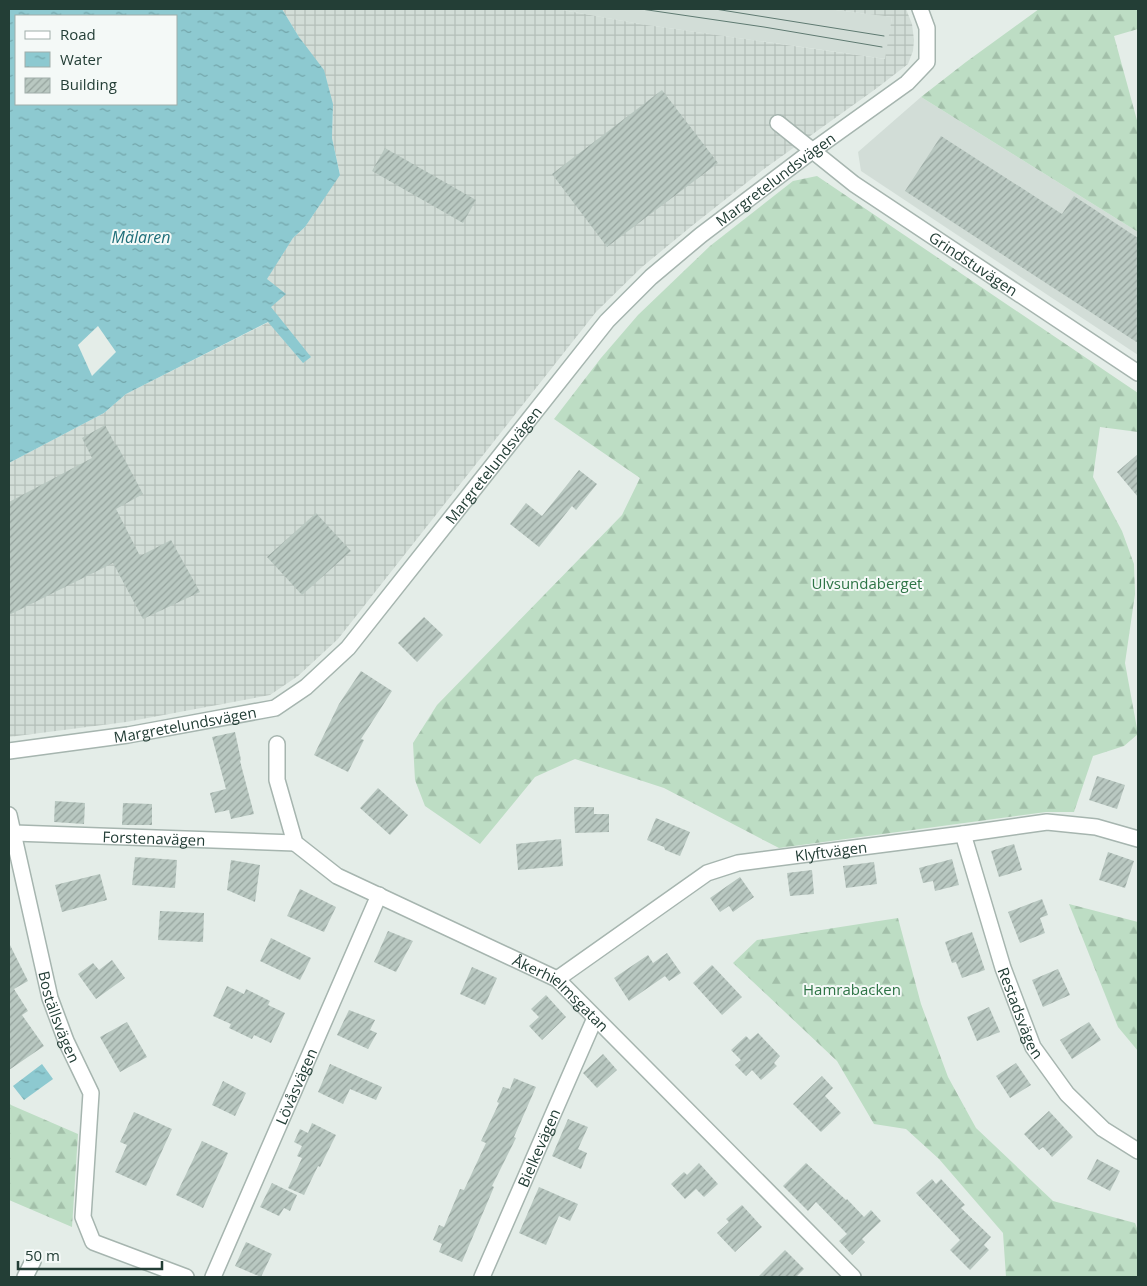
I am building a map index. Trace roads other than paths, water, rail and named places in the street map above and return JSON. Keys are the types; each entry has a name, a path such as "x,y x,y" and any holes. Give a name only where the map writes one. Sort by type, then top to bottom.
{"street":[{"name":"Margretelundsvägen","path":"9,751 128,735 275,708 306,687 348,648 607,321 651,277 701,235 812,151 907,84 927,62 927,28 920,9"},
{"name":"Grindstuvägen","path":"778,123 854,184 1138,373"},
{"path":"277,744 277,780 294,843"},
{"name":"Boställsvägen","path":"9,815 50,998 66,1041 91,1093 83,1217 93,1242 186,1277"},
{"name":"Klyftvägen","path":"556,979 707,873 738,863 1047,822 1096,827 1138,839"},
{"name":"Forstenavägen","path":"14,833 294,843"},
{"name":"Restadsvägen","path":"963,834 1003,968 1033,1047 1067,1094 1103,1129 1138,1151"},
{"name":"Åkerhielmsgatan","path":"294,843 337,876 556,979 853,1277"},
{"name":"Lövåsvägen","path":"213,1277 379,895"},
{"name":"Bielkevägen","path":"482,1277 595,1018"},
{"path":"25,1277 33,1261"}],"water":[{"name":"Mälaren","path":"9,9 282,9 299,37 324,70 333,104 332,138 340,175 305,227 293,238 267,279 286,294 271,307 311,357 303,363 268,322 126,394 104,413 9,463"},
{"path":"42,1064 53,1079 24,1100 13,1086"}],"tram line":[{"path":"641,9 882,47"},
{"path":"715,9 884,36"}],"park label":[{"name":"Ulvsundaberget","path":"867,583"},
{"name":"Hamrabacken","path":"852,989"}]}
